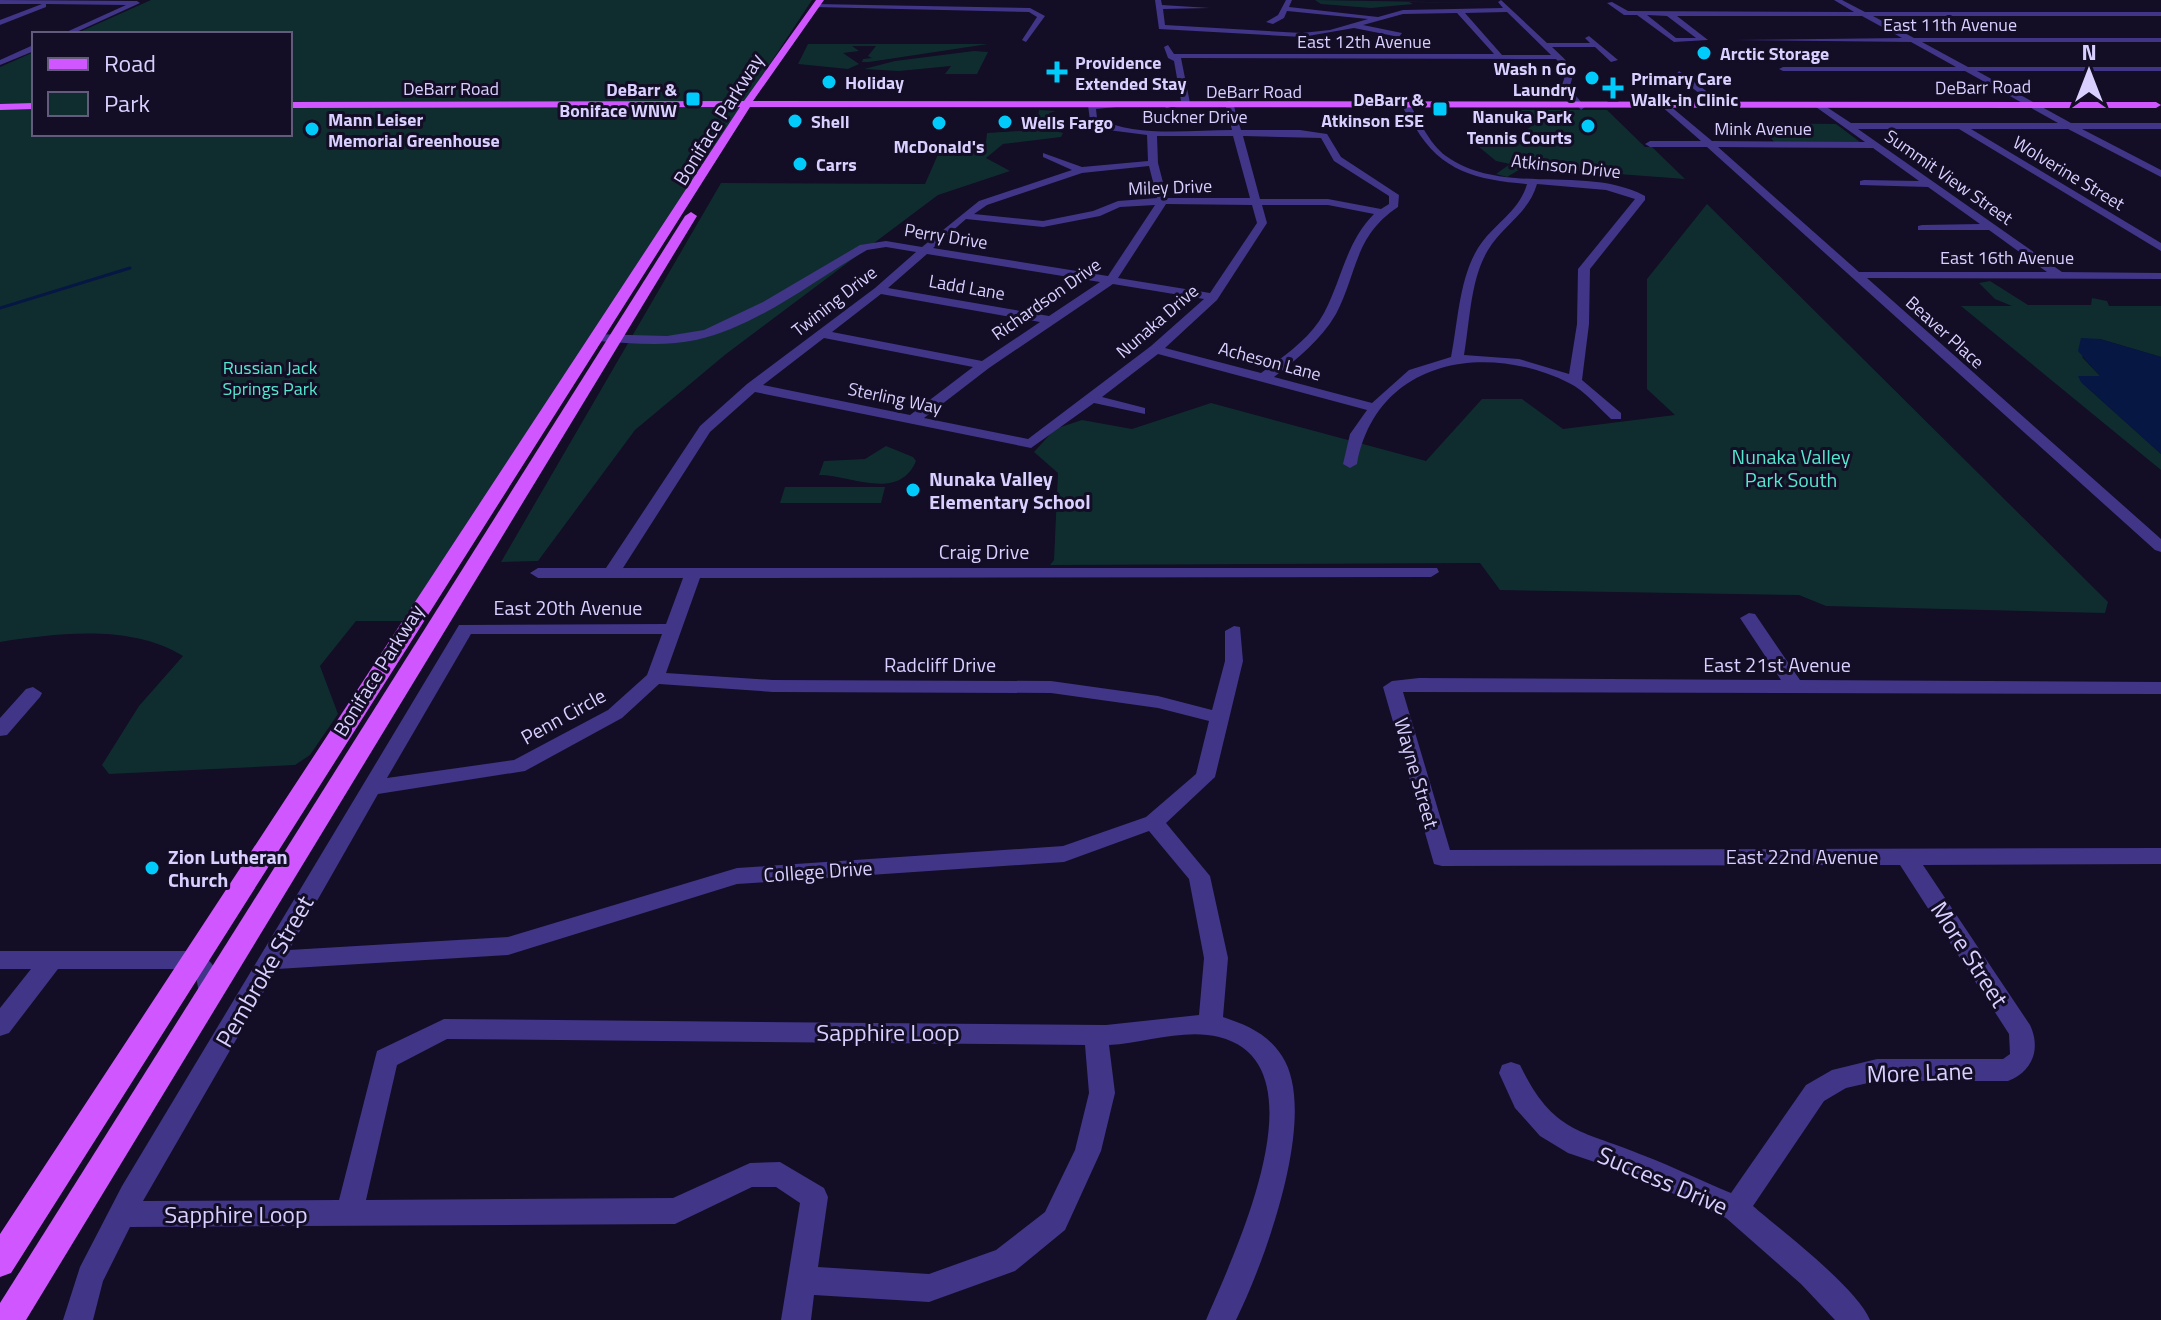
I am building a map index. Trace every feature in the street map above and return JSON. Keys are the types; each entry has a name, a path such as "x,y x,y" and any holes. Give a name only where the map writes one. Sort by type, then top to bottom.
{"main road":[{"name":"Boniface Parkway","path":"8,1320 753,104 775,61 790,48 818,3"},
{"name":"DeBarr Road","path":"292,105 1072,102 1230,105 2158,105"},
{"path":"992,106 1072,102"},
{"name":"DeBarr Road","path":"753,104 1230,105"},
{"path":"0,105 32,106"},
{"name":"DeBarr Road","path":"1660,105 1752,105"},
{"name":"Boniface Parkway","path":"0,1262 193,960 607,338"}],"street":[{"path":"1499,0 1568,67 1570,82 1584,105"},
{"path":"1837,0 2161,174"},
{"path":"0,2 140,1"},
{"path":"70,32 140,1"},
{"path":"1,23 55,3"},
{"path":"818,3 1036,12 1041,16 1026,40"},
{"path":"1610,3 1621,11 1639,13 2161,14"},
{"path":"1206,8 1159,4 1162,27 1212,28 1269,35 1317,34 1403,12 1509,10"},
{"path":"1270,22 1287,4 1376,18"},
{"path":"1639,13 1674,40 1704,40 1655,4"},
{"path":"1458,10 1500,57"},
{"path":"2117,14 2146,26"},
{"path":"1353,26 1399,35"},
{"path":"1317,34 1329,40"},
{"path":"1589,38 1614,60"},
{"name":"East 11th Avenue","path":"1738,40 2161,40"},
{"path":"1546,45 1596,45"},
{"path":"0,63 32,49"},
{"name":"East 12th Avenue","path":"1182,103 1167,63 1170,52 1556,57"},
{"path":"1783,69 2161,69"},
{"path":"1679,73 1717,103"},
{"path":"1091,107 1182,103 1202,107"},
{"name":"Atkinson Drive","path":"1405,104 1435,150 1446,160 1471,171 1532,183 1623,189 1641,198 1584,269 1583,324 1575,381"},
{"name":"Nunaka Drive","path":"1031,444 1156,349 1213,297 1262,223 1259,201 1230,105"},
{"name":"Beaver Place","path":"1660,105 2161,547"},
{"name":"Summit View Street","path":"1819,105 2060,276"},
{"name":"Buckner Drive","path":"1091,107 1097,123 1128,131 1324,136 1337,159 1394,195 1394,205 1380,212"},
{"path":"1849,126 2161,126"},
{"name":"Wolverine Street","path":"1960,126 2161,248"},
{"path":"1152,133 1153,163 1163,201"},
{"name":"Mink Avenue","path":"1650,144 1876,145"},
{"path":"1046,155 1081,170"},
{"name":"Twining Drive","path":"611,573 705,429 752,387 879,290 921,250 964,216 983,203 1081,170 1153,163"},
{"path":"1457,360 1479,256 1504,223 1530,200 1532,183"},
{"path":"1864,183 1931,184"},
{"name":"Miley Drive","path":"964,216 1043,224 1096,214 1118,204 1163,201 1328,202 1380,212"},
{"name":"Richardson Drive","path":"912,420 984,365 1111,280 1163,201"},
{"path":"1265,377 1306,344 1331,313 1352,249 1380,212"},
{"path":"1922,228 1993,227"},
{"name":"Perry Drive","path":"607,338 678,338 706,333 739,318 864,247 886,244 1213,297"},
{"name":"East 16th Avenue","path":"1854,275 2161,276"},
{"name":"Ladd Lane","path":"879,290 1050,320"},
{"path":"822,334 984,365"},
{"name":"Acheson Lane","path":"1156,349 1375,408"},
{"path":"1350,464 1357,434 1375,408 1420,369 1457,360 1497,360 1533,366 1575,381 1616,416"},
{"name":"Sterling Way","path":"752,387 1031,444"},
{"path":"1091,398 1140,411"},
{"name":"Craig Drive","path":"538,573 1431,572"},
{"name":"Penn Circle","path":"371,788 518,766 615,714 655,678 693,573"},
{"path":"1749,618 1795,687"},
{"name":"East 20th Avenue","path":"465,629 672,629"},
{"name":"Pembroke Street","path":"78,1320 90,1277 123,1214 465,629"},
{"name":"College Drive","path":"270,960 508,946 737,876 1064,854 1153,822 1205,777 1234,661 1234,631"},
{"name":"Radcliff Drive","path":"655,678 773,686 1051,687 1158,702 1221,718"},
{"name":"East 21st Avenue","path":"1392,687 1419,684 2161,688"},
{"name":"Wayne Street","path":"1392,687 1442,858"},
{"path":"0,730 33,693"},
{"path":"1153,822 1199,876 1216,958 1210,1025"},
{"name":"More Street","path":"1905,855 2021,1032 2022,1058"},
{"name":"East 22nd Avenue","path":"1442,858 2161,856"},
{"path":"0,1026 53,959"},
{"path":"0,960 193,960 207,973 209,996"},
{"name":"Sapphire Loop","path":"349,1214 386,1059 444,1029 1096,1036 1210,1025 1256,1042 1274,1061 1282,1110 1270,1196 1257,1241 1221,1320"},
{"path":"802,1280 929,1288 1005,1261 1055,1221 1088,1151 1102,1093 1096,1036"},
{"name":"More Lane","path":"1736,1209 1815,1093 1841,1078 1877,1070 2008,1070 2022,1058"},
{"name":"Success Drive","path":"1511,1073 1524,1100 1549,1128 1577,1145 1652,1170 1736,1209 1811,1274 1855,1320"},
{"name":"Sapphire Loop","path":"123,1214 675,1211 750,1175 780,1174 814,1197 796,1320"}],"green space":[{"name":"Russian Jack Springs Park","path":"151,0 812,0 403,621 356,621 320,666 338,714 310,755 295,765 109,774 102,765 139,706 183,656 163,646 118,635 70,634 0,642 0,67 32,53 32,136 292,136 292,32 79,32"},
{"path":"1315,0 1490,3 1409,2 1413,4 1371,8 1321,4"},
{"path":"808,44 988,44 869,62 862,62 863,59 872,58 868,56 876,46 852,46 859,51 843,53 859,64 848,69 798,64"},
{"path":"988,52 977,74 945,74 951,66 899,71 864,69 895,61"},
{"path":"1039,110 1056,111 1049,113 1052,130 1063,133 1061,137 1003,144 986,158 1010,171 938,195 726,354 635,430 538,561 501,562 721,183 925,184 943,143 986,142 987,133 1036,130"},
{"path":"1521,110 1607,110 1645,147 1652,147 1685,179 1524,167 1507,177 1496,174 1510,164 1496,161 1473,142 1512,141 1533,125"},
{"path":"1760,123 1836,124 1860,142 1774,142"},
{"name":"Nunaka Valley Park South","path":"1707,204 2108,602 2105,613 1826,606 1799,595 1500,590 1480,563 1050,565 1054,560 1058,473 1034,452 1055,429 1082,420 1132,429 1211,403 1426,461 1482,399 1522,399 1563,429 1675,415 1647,389 1647,279"},
{"path":"1990,281 2028,305 2091,305 2092,298 2107,301 2109,306 2161,306 2161,357 2100,339 2082,357 2100,376 2081,382 2161,454 2161,470 1961,306 2012,306 1995,299 1979,283"},
{"path":"886,446 916,461 908,473 898,480 873,483 819,475 824,461 865,459"},
{"path":"785,487 885,487 881,503 780,503"}],"water":[{"path":"2081,338 2100,339 2161,357 2161,454 2081,382 2078,376 2100,376 2078,351"}],"waterway":[{"path":"0,308 130,268"}],"place":[{"name":"Arctic Storage","path":"1704,53"},
{"name":"Providence Extended Stay","path":"1057,72"},
{"name":"Wash n Go Laundry","path":"1592,78"},
{"name":"Holiday","path":"829,82"},
{"name":"Primary Care Walk-in Clinic","path":"1613,88"},
{"name":"DeBarr & Boniface WNW","path":"693,99"},
{"name":"DeBarr & Atkinson ESE","path":"1440,109"},
{"name":"Shell","path":"795,121"},
{"name":"Wells Fargo","path":"1005,122"},
{"name":"McDonald's","path":"939,123"},
{"name":"Nanuka Park Tennis Courts","path":"1588,126"},
{"name":"Mann Leiser Memorial Greenhouse","path":"312,129"},
{"name":"Carrs","path":"800,164"},
{"name":"Nunaka Valley Elementary School","path":"913,490"},
{"name":"Zion Lutheran Church","path":"152,868"}]}
